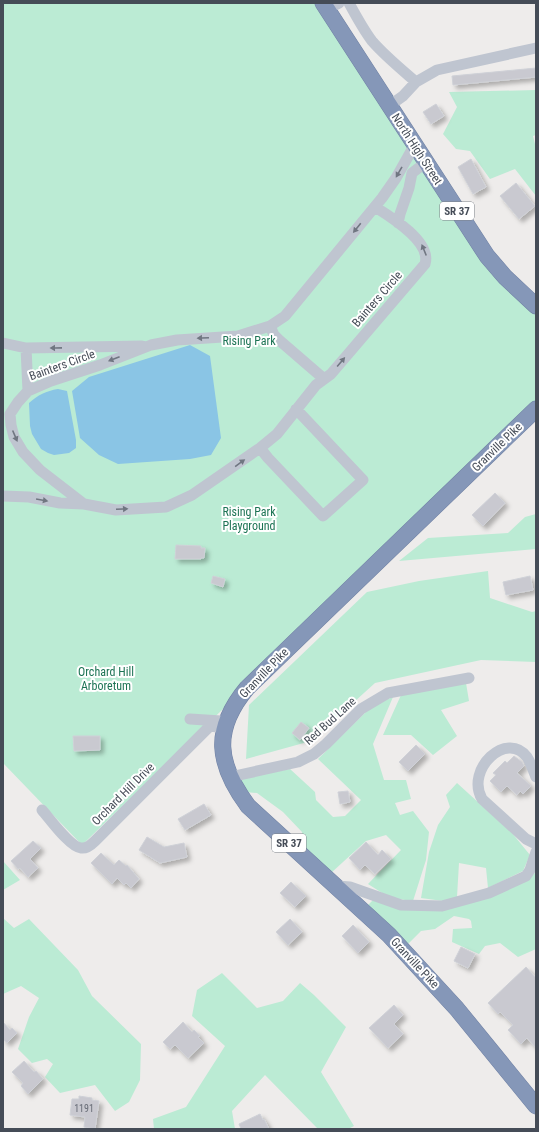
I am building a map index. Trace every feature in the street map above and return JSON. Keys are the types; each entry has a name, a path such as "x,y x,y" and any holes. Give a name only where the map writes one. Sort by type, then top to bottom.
{"highway":[{"name":"North High Street","path":"330,5 414,146 487,256 504,277 536,306"},
{"name":"Granville Pike","path":"536,409 247,688 233,707 223,737 223,754 230,778 248,806 389,935 465,1018 536,1106"}],"street":[{"path":"349,3 373,42 392,62 416,82"},
{"path":"390,106 403,96 416,82 437,70 536,48"},
{"name":"Bainters Circle","path":"375,207 398,223 421,243 427,258 425,264 331,374 323,378 316,385 277,434 260,448 192,495 166,507 116,510 84,504 40,470 23,452 14,437 10,424 10,414 28,391 66,375 100,365 151,345 177,340 238,336 270,326 286,314 375,207 396,178 414,146"},
{"path":"398,223 412,173 425,162"},
{"path":"270,326 274,335 279,340 323,378"},
{"path":"3,343 26,348 151,345"},
{"path":"26,348 28,391"},
{"path":"260,448 323,516 362,480 296,409"},
{"path":"3,428 10,414"},
{"path":"3,496 60,503 84,504"},
{"name":"Red Bud Lane","path":"230,778 298,762 314,754 361,709 388,693 469,678"},
{"path":"190,719 219,721 226,725"},
{"name":"Orchard Hill Drive","path":"42,810 76,846 85,848 96,841 210,726 226,725"},
{"path":"536,777 526,756 518,749 507,748 497,751 480,771 478,792 482,799 526,839 536,844"},
{"path":"337,886 350,887 401,905 442,906 489,893 526,876 530,870 536,852"}],"green space":[{"name":"Rising Park","path":"3,3 323,3 471,233 536,306 536,407 82,845 3,763"},
{"path":"536,90 536,135 533,136 536,148 536,196 515,169 490,179 470,151 456,149 443,134 457,107 449,92"},
{"path":"536,514 536,549 399,561 428,538 508,533 525,517"},
{"path":"488,571 490,598 532,612 536,611 536,662 481,660 375,683 311,741 246,759 249,705 367,592 419,581"},
{"path":"466,683 469,701 441,710 457,736 433,755 411,735 383,735 401,695"},
{"path":"393,697 373,744 384,780 406,780 411,799 395,803 400,815 413,811 429,832 426,860 413,901 390,898 368,884 401,850 386,835 366,841 331,873 306,850 302,832 283,812 257,793 245,792 241,778 290,769 315,792 316,800 333,817 345,816 361,800 318,759 374,704"},
{"path":"457,783 512,833 530,855 523,871 488,888 486,868 459,863 457,897 443,901 421,898 429,852 438,825 450,807 446,795"},
{"path":"3,861 20,880 3,890"},
{"path":"536,872 536,949 518,957 500,943 485,946 479,954 452,942 453,929 472,928 471,921 469,919 454,916 435,929 421,931 408,944 368,905 373,900 440,908 529,878"},
{"path":"3,918 14,928 29,919 78,970 92,996 141,1044 140,1080 129,1102 115,1111 95,1085 60,1093 45,1077 53,1064 47,1059 32,1063 18,1049 29,1017 39,998 21,986 3,994"},
{"path":"222,973 257,1008 283,1001 300,983 346,1027 321,1072 354,1126 348,1129 318,1129 265,1075 232,1111 235,1129 154,1129 153,1119 186,1107 225,1046 192,1016 197,990"}],"water":[{"path":"190,345 210,356 221,438 211,455 190,459 118,464 99,455 80,438 72,391 89,377"},
{"path":"58,389 67,391 76,440 76,448 69,453 54,455 41,449 32,434 30,426 29,403 42,394"}],"building":[{"path":"536,68 536,77 453,85 452,76"},
{"path":"436,104 444,116 431,124 423,112"},
{"path":"471,159 486,187 473,194 458,167"},
{"path":"516,183 535,206 519,219 500,196"},
{"path":"495,493 505,503 483,526 472,515"},
{"path":"176,545 201,546 201,548 205,548 204,558 175,559"},
{"path":"213,576 225,579 223,587 211,583"},
{"path":"530,576 533,590 506,595 503,582"},
{"path":"301,722 309,728 300,740 292,733"},
{"path":"73,736 100,736 100,750 74,751"},
{"path":"416,745 425,754 408,771 399,762"},
{"path":"514,756 522,762 524,766 517,773 531,786 523,794 520,791 517,795 507,786 501,792 490,781 496,775 493,773 505,761 507,763"},
{"path":"348,791 350,802 340,804 338,792"},
{"path":"204,804 211,815 185,830 178,819"},
{"path":"147,837 164,847 184,843 187,857 160,863 139,850"},
{"path":"33,841 41,848 30,859 38,868 28,877 11,861"},
{"path":"366,842 378,855 382,850 391,859 375,874 365,865 360,870 349,858"},
{"path":"101,853 114,865 119,860 126,866 127,865 139,879 131,888 126,883 124,885 117,878 112,884 91,863"},
{"path":"291,882 306,896 295,907 280,893"},
{"path":"290,919 302,932 288,945 276,932"},
{"path":"353,925 369,942 358,953 342,936"},
{"path":"461,947 475,954 468,968 454,961"},
{"path":"526,967 536,978 536,1048 527,1038 521,1044 508,1030 513,1025 500,1012 498,1014 488,1003"},
{"path":"394,1005 403,1015 394,1024 403,1034 388,1048 369,1028"},
{"path":"3,1022 10,1030 12,1028 17,1033 7,1043 3,1039"},
{"path":"183,1022 192,1032 194,1030 200,1036 198,1037 204,1043 188,1058 175,1045 170,1049 163,1042"},
{"path":"24,1061 43,1079 28,1094 21,1086 23,1083 12,1072"},
{"path":"79,1096 92,1098 92,1100 99,1101 95,1129 84,1127 85,1117 70,1115 72,1099 79,1099"},
{"path":"260,1114 269,1129 241,1129 239,1124"}],"park label":[{"name":"Rising Park Playground","path":"249,519"},
{"name":"Orchard Hill Arboretum","path":"106,679"}]}
